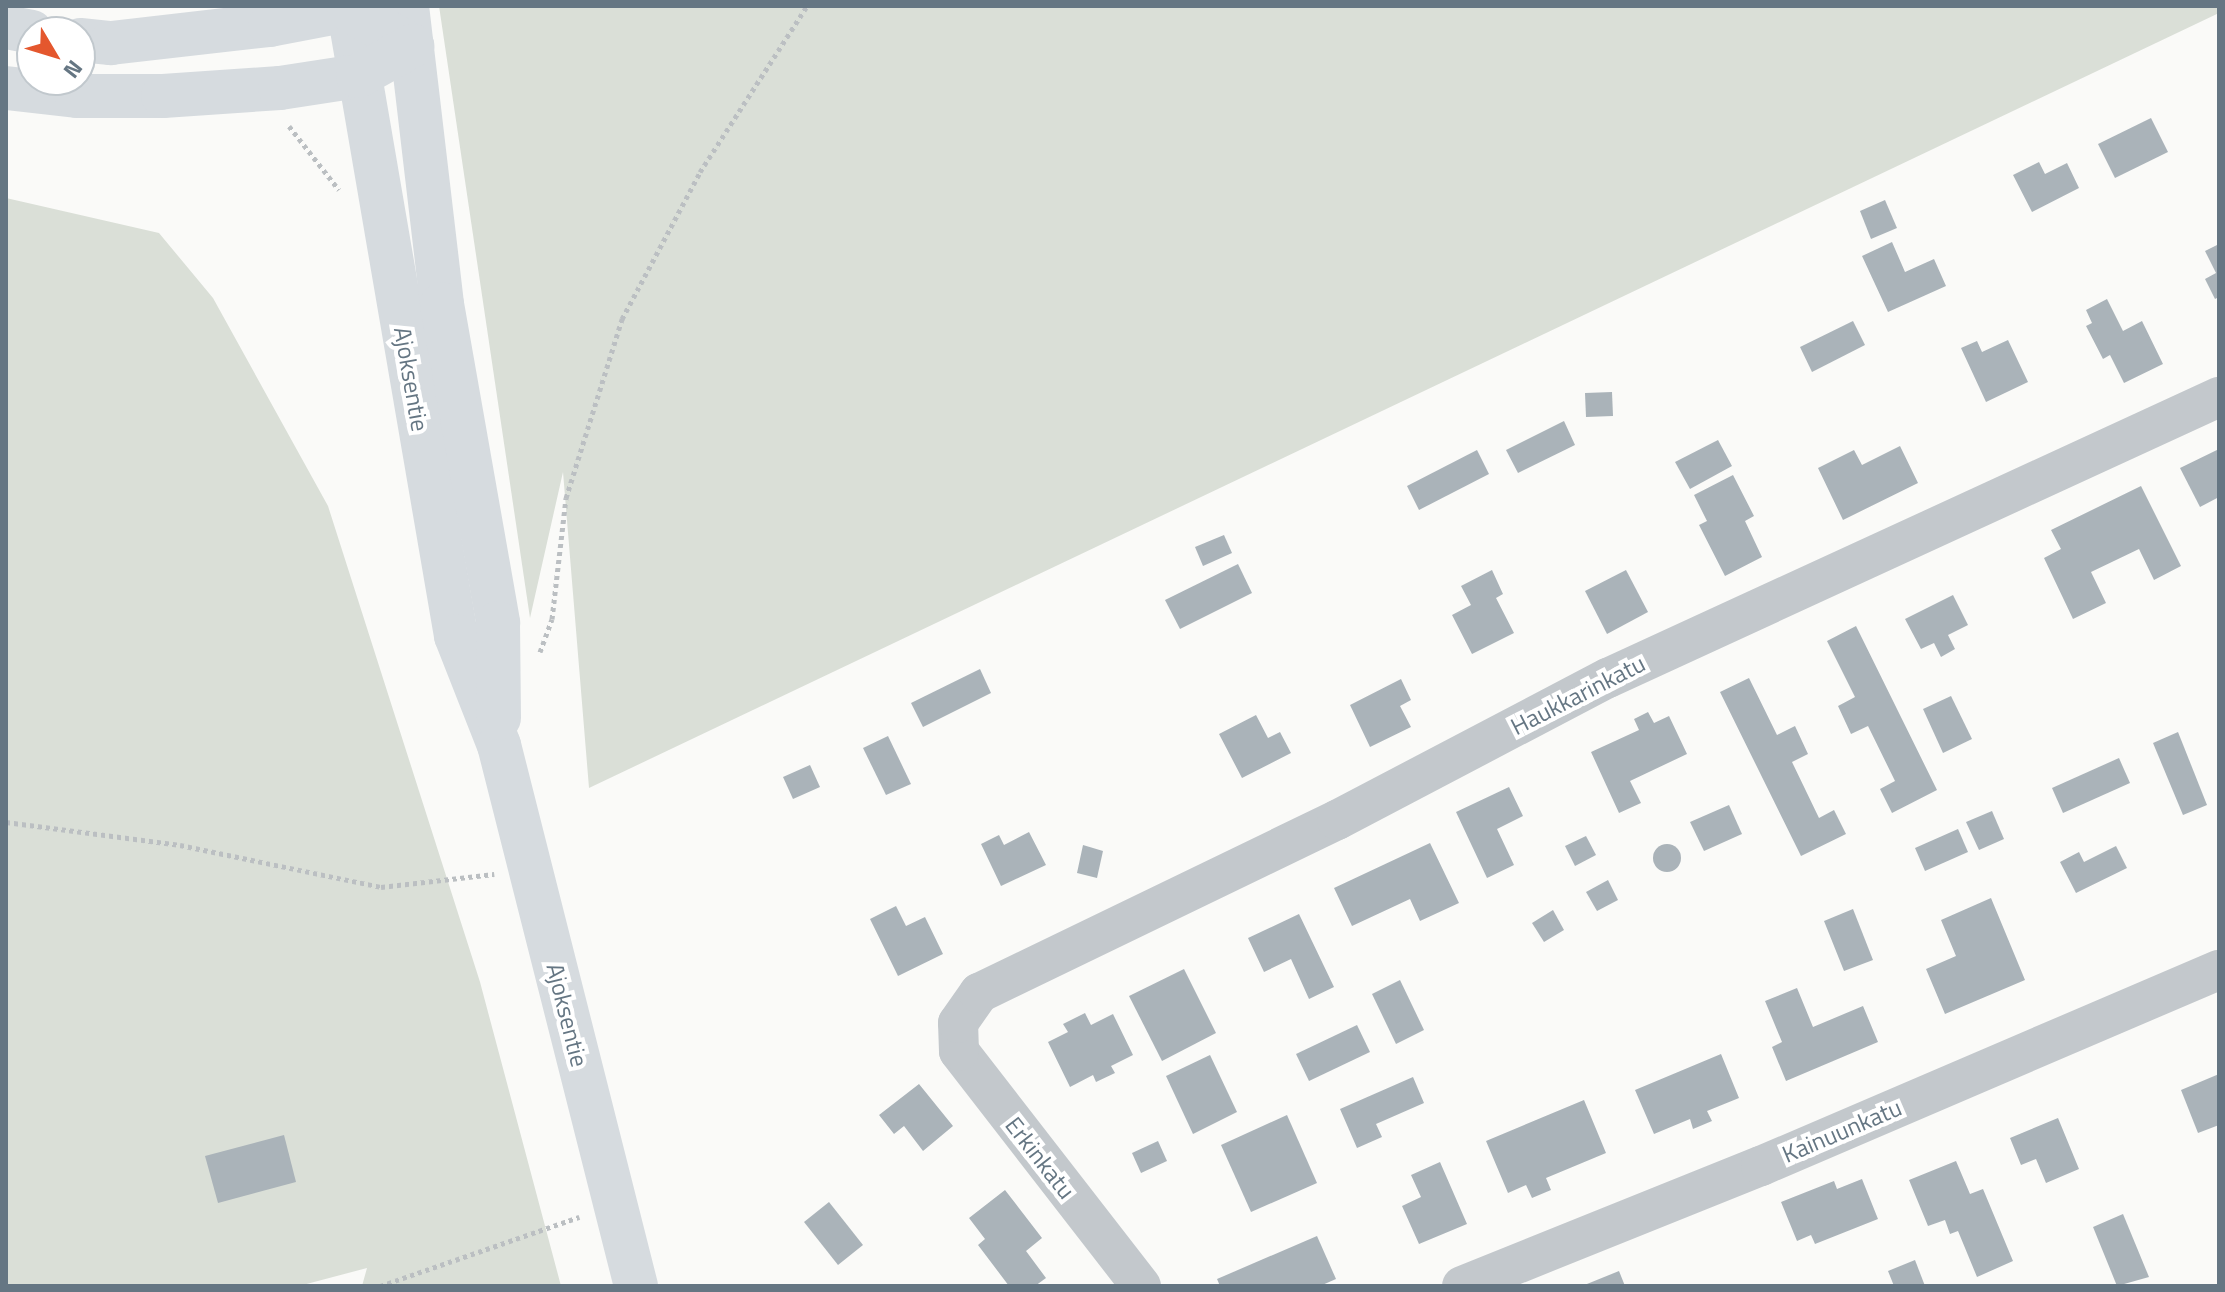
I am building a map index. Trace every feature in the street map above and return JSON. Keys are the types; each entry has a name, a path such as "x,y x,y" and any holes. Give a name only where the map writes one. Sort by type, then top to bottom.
{"main road":[{"path":"6,88 77,96 163,96 280,88 358,76 409,26 348,8 270,25 111,43 96,42"},
{"name":"Ajoksentie","path":"348,8 456,636 499,745 636,1286"},
{"name":"Ajoksentie","path":"409,26 442,304 498,623 499,745"}],"street":[{"name":"Haukkarinkatu","path":"958,1023 969,1003 990,986 1175,901 1608,678 2219,397"},
{"name":"Kainuunkatu","path":"1462,1286 1761,1166 2219,970"},
{"name":"Erkinkatu","path":"958,1023 959,1051 972,1071 1141,1286"}],"path":[{"path":"537,660 552,619 566,498 622,319 700,172 807,6"},
{"path":"6,822 180,845 381,887 494,874 495,860"},
{"path":"380,1286 580,1217"}],"shaded area":[{"path":"439,6 2219,6 2219,13 589,788 563,472 530,618"},
{"path":"6,198 159,233 213,298 328,506 480,982 561,1286 362,1286 367,1268 299,1286 6,1286"}],"building":[{"path":"2151,118 2168,152 2115,178 2098,144"},
{"path":"2039,162 2045,174 2067,163 2079,188 2032,212 2013,175"},
{"path":"1885,200 1897,228 1871,239 1860,211"},
{"path":"1892,242 1905,272 1934,259 1946,286 1888,312 1862,256"},
{"path":"2219,244 2219,297 2215,299 2205,279 2216,273 2205,251"},
{"path":"2107,299 2123,331 2142,321 2163,364 2124,383 2110,355 2103,359 2086,326 2092,323 2086,310"},
{"path":"1853,321 1865,345 1812,372 1800,347"},
{"path":"2008,340 2028,382 1986,402 1961,348 1977,341 1982,352"},
{"path":"1612,392 1613,416 1586,417 1585,393"},
{"path":"1564,421 1575,445 1518,473 1506,450"},
{"path":"1718,440 1732,466 1690,489 1675,462"},
{"path":"1900,446 1918,483 1843,520 1818,468 1854,450 1862,465"},
{"path":"2219,449 2219,497 2200,507 2180,468"},
{"path":"1477,450 1489,474 1419,510 1407,486"},
{"path":"1733,475 1754,516 1745,521 1762,557 1725,576 1699,525 1707,521 1694,495"},
{"path":"2141,486 2181,566 2154,580 2139,549 2091,572 2106,603 2073,619 2044,558 2061,549 2051,530"},
{"path":"1224,535 1232,553 1203,566 1195,547"},
{"path":"1238,564 1252,593 1180,629 1165,600"},
{"path":"1492,570 1503,594 1496,598 1514,633 1472,654 1452,615 1471,605 1461,586"},
{"path":"1626,570 1648,612 1607,634 1585,591"},
{"path":"1953,595 1968,625 1948,635 1955,649 1941,657 1934,643 1921,649 1905,619"},
{"path":"1856,626 1937,790 1892,813 1880,789 1895,781 1868,726 1851,734 1838,706 1855,697 1827,641"},
{"path":"980,669 991,693 923,727 911,703"},
{"path":"1749,678 1777,735 1795,726 1808,754 1792,762 1819,818 1834,810 1846,834 1801,856 1720,692"},
{"path":"1401,679 1411,700 1400,706 1411,727 1370,747 1350,705"},
{"path":"1951,696 1972,739 1943,753 1923,709"},
{"path":"1648,712 1654,723 1669,716 1687,754 1630,781 1641,803 1619,813 1591,752 1639,730 1634,719"},
{"path":"1256,715 1268,738 1280,732 1291,753 1242,778 1219,734"},
{"path":"2178,732 2207,805 2183,815 2153,743"},
{"path":"888,736 911,784 886,795 863,748"},
{"path":"2119,758 2130,783 2063,813 2052,788"},
{"path":"810,765 820,787 793,799 783,777"},
{"path":"1509,787 1523,816 1497,829 1514,865 1487,878 1456,812"},
{"path":"1729,805 1742,834 1704,851 1690,822"},
{"path":"1992,811 2004,839 1979,850 1966,822"},
{"path":"1958,829 1968,852 1925,871 1915,848"},
{"path":"1029,832 1046,865 1001,886 981,844 999,835 1004,845"},
{"path":"1586,836 1596,855 1575,866 1565,846"},
{"path":"1430,843 1459,903 1420,921 1410,899 1352,926 1334,888"},
{"path":"1667,844 1677,848 1681,858 1677,868 1667,872 1657,868 1653,858 1657,848"},
{"path":"1083,845 1103,851 1097,878 1077,873"},
{"path":"2116,846 2127,868 2076,893 2060,862 2079,852 2084,862"},
{"path":"1608,880 1618,900 1597,911 1586,892"},
{"path":"1991,898 2025,980 1945,1014 1926,969 1956,956 1941,920"},
{"path":"896,906 906,926 925,917 943,954 898,976 870,919"},
{"path":"1853,909 1873,960 1844,971 1824,921"},
{"path":"1553,910 1564,930 1544,942 1532,923"},
{"path":"1299,914 1334,987 1309,999 1291,959 1264,972 1248,938"},
{"path":"1184,969 1216,1033 1162,1061 1129,996"},
{"path":"1400,980 1424,1030 1396,1044 1372,994"},
{"path":"1797,988 1813,1027 1863,1006 1878,1042 1786,1081 1772,1047 1782,1042 1765,1001"},
{"path":"1085,1013 1091,1025 1113,1014 1133,1055 1111,1066 1115,1073 1096,1082 1093,1075 1070,1087 1048,1042 1068,1032 1063,1024"},
{"path":"1357,1025 1370,1052 1309,1081 1296,1054"},
{"path":"1721,1054 1739,1098 1707,1111 1712,1121 1693,1129 1690,1119 1654,1134 1635,1090"},
{"path":"1210,1055 1237,1112 1193,1134 1166,1076"},
{"path":"2219,1074 2219,1125 2198,1133 2181,1090"},
{"path":"1413,1077 1424,1103 1376,1124 1382,1137 1357,1148 1340,1109"},
{"path":"919,1084 953,1126 923,1151 904,1126 894,1134 879,1115"},
{"path":"1584,1100 1606,1153 1546,1178 1551,1190 1532,1198 1526,1185 1508,1193 1486,1141"},
{"path":"1287,1115 1317,1183 1251,1212 1221,1145"},
{"path":"2058,1118 2079,1169 2046,1183 2036,1159 2021,1165 2010,1138"},
{"path":"284,1135 296,1182 218,1203 205,1156"},
{"path":"1158,1141 1167,1161 1141,1173 1132,1153"},
{"path":"1956,1161 1970,1194 1983,1189 2013,1261 1977,1277 1958,1231 1950,1234 1945,1220 1928,1226 1909,1180"},
{"path":"1440,1162 1467,1224 1419,1244 1402,1206 1421,1197 1411,1175"},
{"path":"1862,1179 1878,1219 1815,1244 1811,1235 1797,1241 1781,1202 1834,1181 1837,1189"},
{"path":"1005,1190 1042,1238 1026,1251 1046,1278 1035,1286 1009,1286 978,1245 985,1239 969,1218"},
{"path":"829,1202 863,1245 838,1265 804,1222"},
{"path":"2123,1214 2149,1277 2117,1286 2093,1227"},
{"path":"1317,1236 1336,1279 1320,1286 1220,1286 1217,1279"},
{"path":"1915,1260 1925,1286 1894,1286 1888,1271"},
{"path":"1619,1271 1625,1286 1582,1286"}]}
